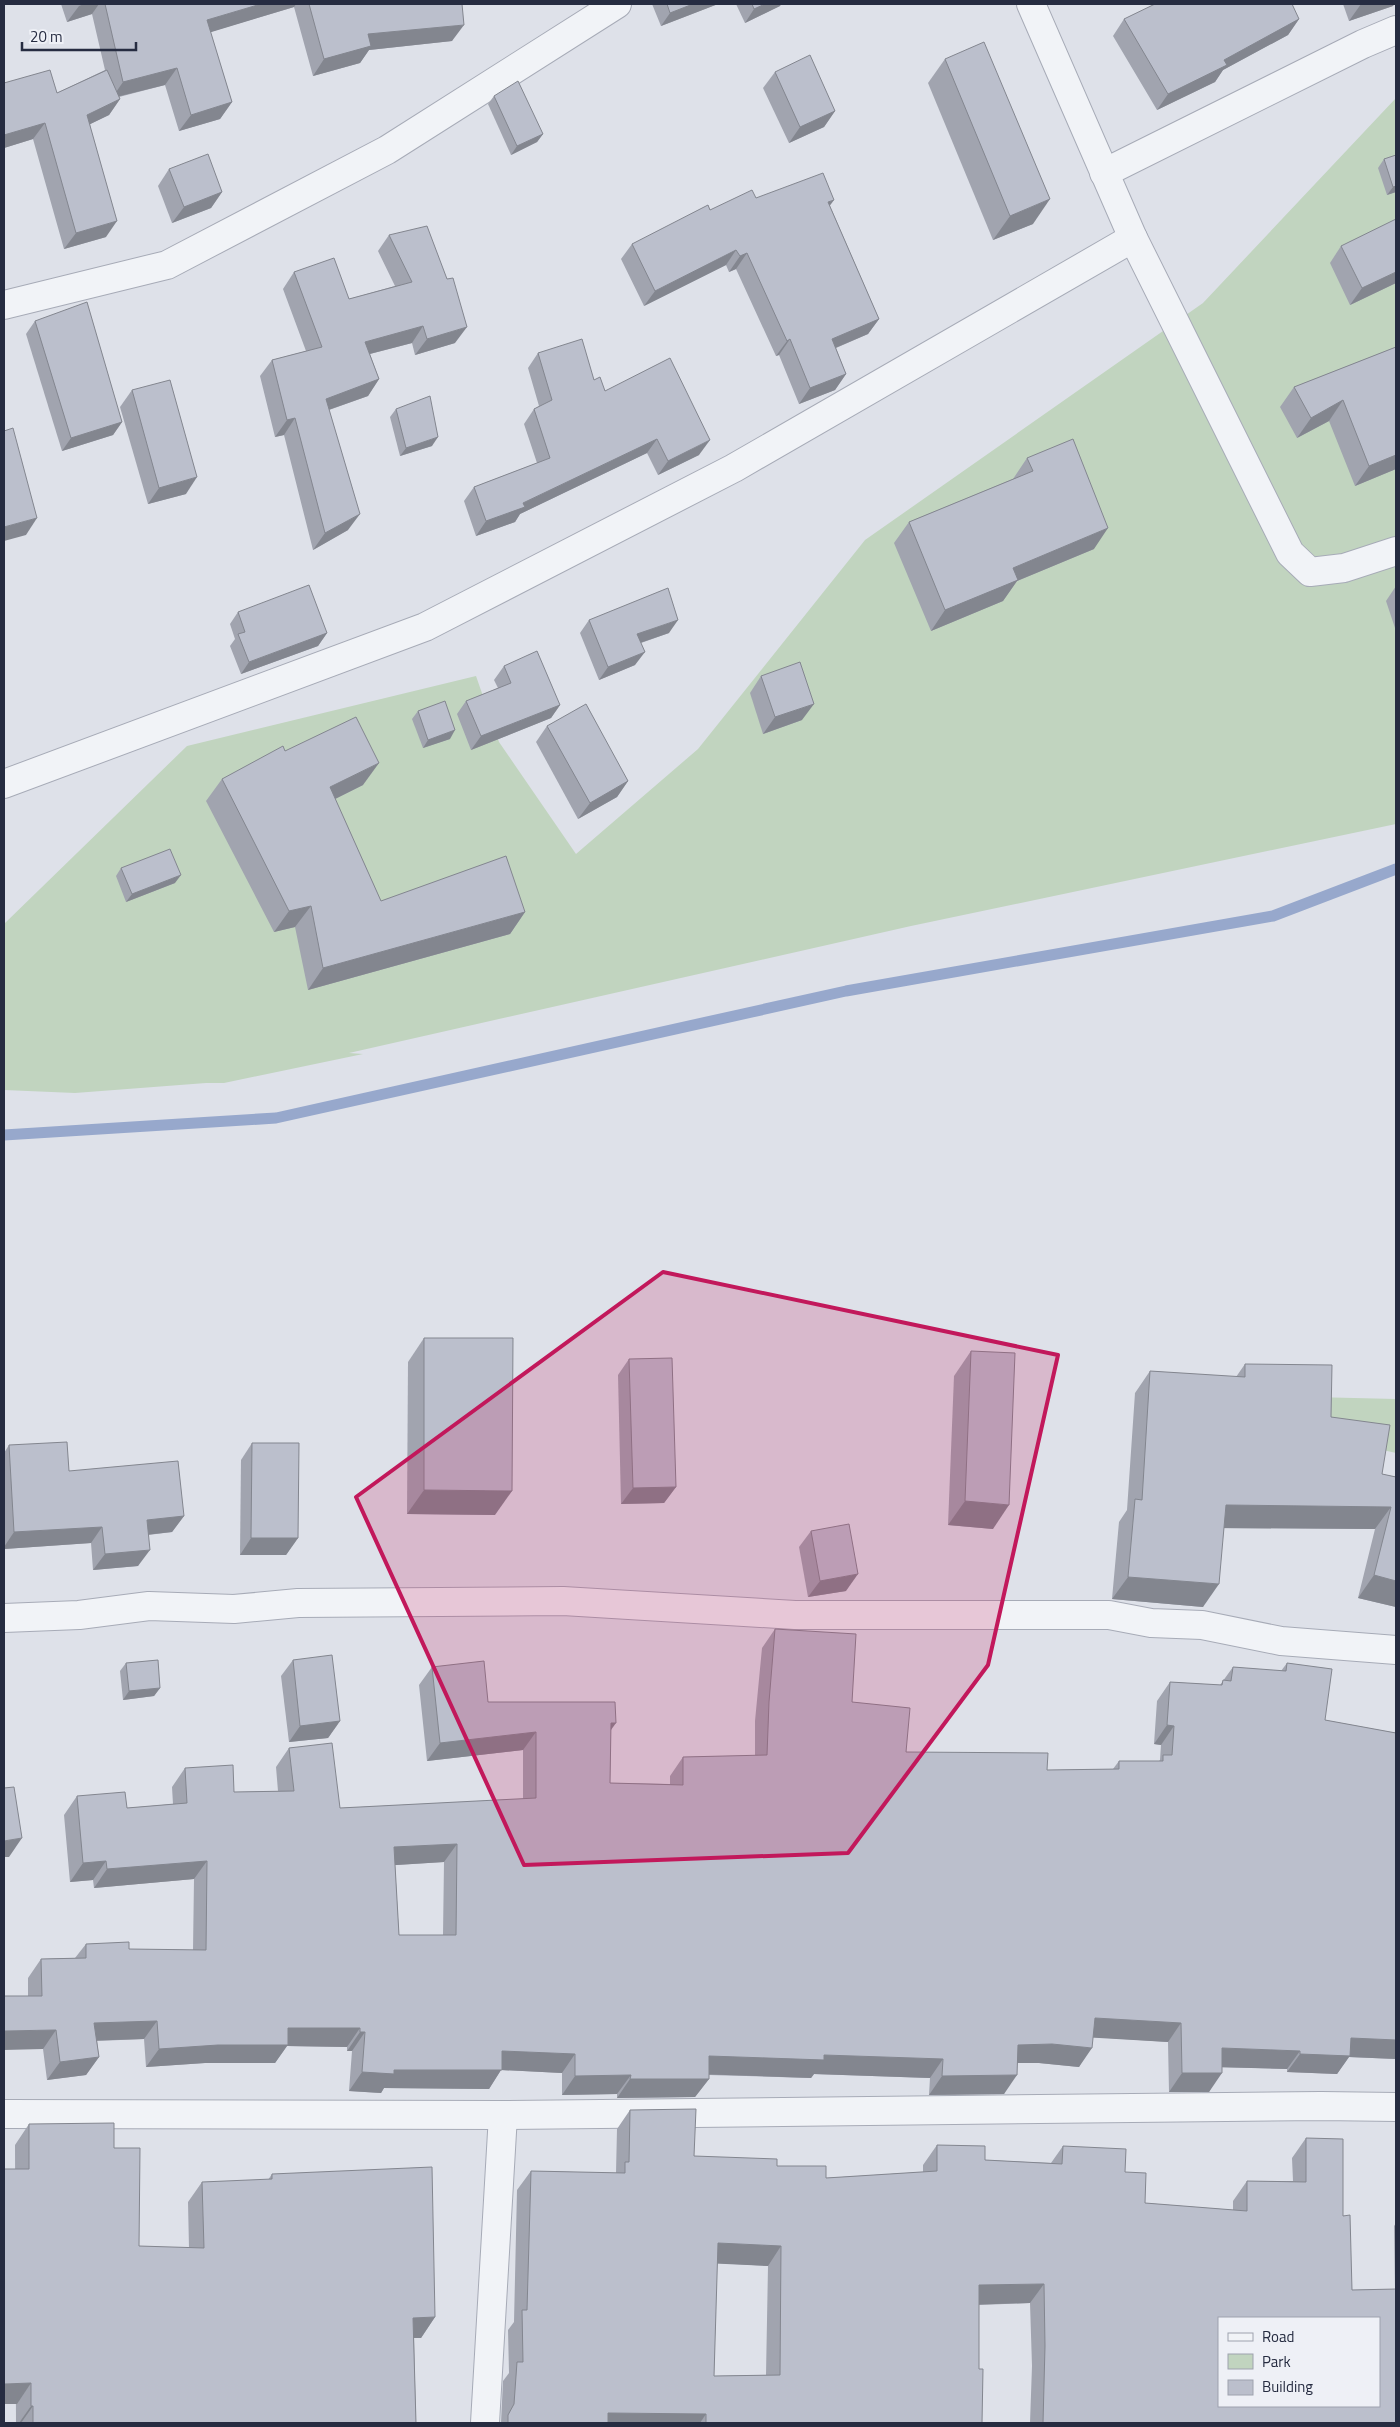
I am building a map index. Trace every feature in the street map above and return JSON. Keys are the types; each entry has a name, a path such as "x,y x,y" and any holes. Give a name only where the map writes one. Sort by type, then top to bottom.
{"street":[{"path":"4,305 167,264 387,150 617,4"},
{"path":"1031,4 1134,238 1290,553 1310,572 1344,568 1396,551"},
{"path":"1104,173 1363,44 1396,30"},
{"path":"4,784 425,627 734,468 1134,238"},
{"path":"4,1618 79,1615 149,1606 234,1609 298,1603 563,1601 795,1615 1109,1615 1151,1622 1202,1625 1281,1641 1396,1650"},
{"path":"4,2114 503,2116 1321,2106 1396,2107"},
{"path":"485,2423 503,2116"}],"highlighted area":[{"path":"663,1272 1058,1355 988,1665 848,1853 524,1865 356,1497"}],"green space":[{"path":"1396,98 1396,824 911,926 349,1053 363,1054 224,1083 75,1093 4,1090 4,924 187,746 476,676 499,742 576,854 698,749 865,540 1203,303"},
{"path":"1134,1393 1396,1399 1396,1453"}],"building":[{"path":"105,4 261,4 207,20 232,102 191,115 177,68 123,82"},
{"path":"309,4 462,4 464,25 368,34 371,46 324,59"},
{"path":"667,4 693,4 670,13"},
{"path":"752,4 765,4 754,9"},
{"path":"1155,4 1292,4 1299,19 1224,60 1227,65 1168,94 1124,19"},
{"path":"984,42 1050,199 1010,216 945,59"},
{"path":"810,55 835,111 800,127 775,72"},
{"path":"50,70 57,93 107,70 120,99 87,115 117,221 76,233 45,123 4,135 4,83"},
{"path":"518,81 543,134 517,146 494,96"},
{"path":"208,154 222,192 184,207 169,169"},
{"path":"1396,155 1396,186 1393,187 1384,159"},
{"path":"823,173 834,200 828,202 879,319 832,339 846,374 810,388 790,339 787,341 747,253 740,256 736,250 655,291 632,244 708,205 710,210 752,190 756,198"},
{"path":"1396,219 1396,272 1362,288 1341,246"},
{"path":"427,226 447,279 453,278 467,327 427,339 423,326 365,342 379,379 326,399 360,514 325,533 295,418 287,420 272,360 322,347 294,272 334,258 349,299 412,282 389,235"},
{"path":"87,302 122,422 71,438 35,321"},
{"path":"582,339 594,380 600,377 605,391 670,358 710,440 668,461 657,439 523,503 525,507 486,521 474,487 550,458 534,409 552,400 538,353"},
{"path":"1396,347 1396,455 1369,466 1343,400 1311,418 1294,387"},
{"path":"170,380 197,477 159,488 132,390"},
{"path":"430,396 438,437 406,448 396,409"},
{"path":"13,428 37,518 4,527 4,431"},
{"path":"1073,439 1108,528 1013,568 1018,580 945,610 909,522 1033,471 1027,458"},
{"path":"309,585 327,633 249,662 238,634 245,632 238,612"},
{"path":"668,588 678,620 637,634 645,652 608,667 589,620"},
{"path":"537,651 560,705 481,736 466,701 511,683 504,666"},
{"path":"800,662 814,704 775,717 761,676"},
{"path":"445,701 455,730 428,740 418,711"},
{"path":"586,704 628,781 590,803 547,726"},
{"path":"356,717 379,763 330,787 381,901 506,856 525,912 323,968 311,906 289,911 222,779 283,746 285,751"},
{"path":"170,849 181,875 132,894 121,868"},
{"path":"424,1338 513,1338 512,1491 424,1490"},
{"path":"971,1351 1015,1353 1009,1505 965,1501"},
{"path":"672,1358 676,1487 633,1488 629,1359"},
{"path":"1245,1364 1332,1365 1331,1417 1390,1425 1382,1474 1396,1477 1396,1581 1374,1575 1391,1507 1226,1505 1219,1584 1128,1577 1135,1499 1142,1500 1150,1371 1245,1377"},
{"path":"67,1442 69,1471 178,1461 184,1516 147,1520 150,1550 105,1554 102,1527 14,1532 9,1445"},
{"path":"252,1443 299,1443 298,1538 251,1538"},
{"path":"849,1524 858,1574 820,1581 811,1531"},
{"path":"775,1629 856,1634 852,1702 910,1708 906,1752 1048,1753 1047,1770 1119,1769 1119,1761 1163,1761 1163,1755 1172,1755 1174,1726 1167,1725 1170,1682 1222,1685 1223,1680 1231,1681 1233,1667 1286,1671 1287,1663 1332,1669 1325,1720 1396,1733 1396,2040 1351,2038 1350,2056 1300,2054 1300,2051 1222,2048 1222,2073 1182,2073 1181,2023 1095,2018 1092,2048 1052,2044 1018,2045 1017,2075 942,2076 943,2059 824,2055 824,2060 709,2056 709,2079 630,2079 631,2075 575,2076 575,2054 502,2051 502,2070 394,2070 394,2074 362,2072 365,2032 360,2032 360,2028 288,2028 288,2045 218,2045 159,2049 157,2021 94,2023 99,2057 60,2062 56,2030 4,2031 4,1996 42,1996 41,1959 86,1958 86,1944 129,1942 129,1949 206,1950 207,1861 107,1869 106,1861 83,1863 77,1796 125,1792 127,1808 187,1803 185,1768 233,1765 234,1792 294,1791 289,1748 332,1743 340,1808 536,1798 536,1732 440,1743 432,1667 484,1661 488,1702 615,1702 616,1723 611,1723 610,1783 683,1785 683,1757 767,1755","holes":["457,1844 456,1935 399,1935 394,1847"]},
{"path":"332,1655 340,1721 300,1726 293,1660"},
{"path":"158,1660 160,1688 129,1691 126,1663"},
{"path":"14,1787 22,1838 4,1841 4,1788"},
{"path":"696,2109 694,2156 777,2159 777,2166 826,2166 826,2178 937,2171 937,2145 985,2146 985,2160 1062,2164 1063,2146 1126,2149 1125,2172 1146,2173 1145,2203 1247,2211 1247,2181 1306,2182 1306,2138 1343,2139 1343,2216 1350,2215 1352,2290 1396,2289 1396,2423 1043,2423 1044,2284 979,2285 979,2369 983,2369 982,2423 706,2423 706,2414 608,2413 608,2423 508,2423 508,2415 514,2404 517,2362 523,2362 522,2310 527,2310 531,2171 625,2173 625,2162 629,2162 630,2110","holes":["718,2243 781,2246 780,2375 714,2376"]},
{"path":"114,2123 114,2148 140,2148 139,2246 204,2248 202,2182 272,2179 272,2174 432,2167 435,2317 413,2318 416,2423 33,2423 31,2383 4,2384 4,2169 29,2169 29,2124"}],"waterway":[{"path":"4,1135 276,1118 846,991 1273,916 1396,869"}]}
